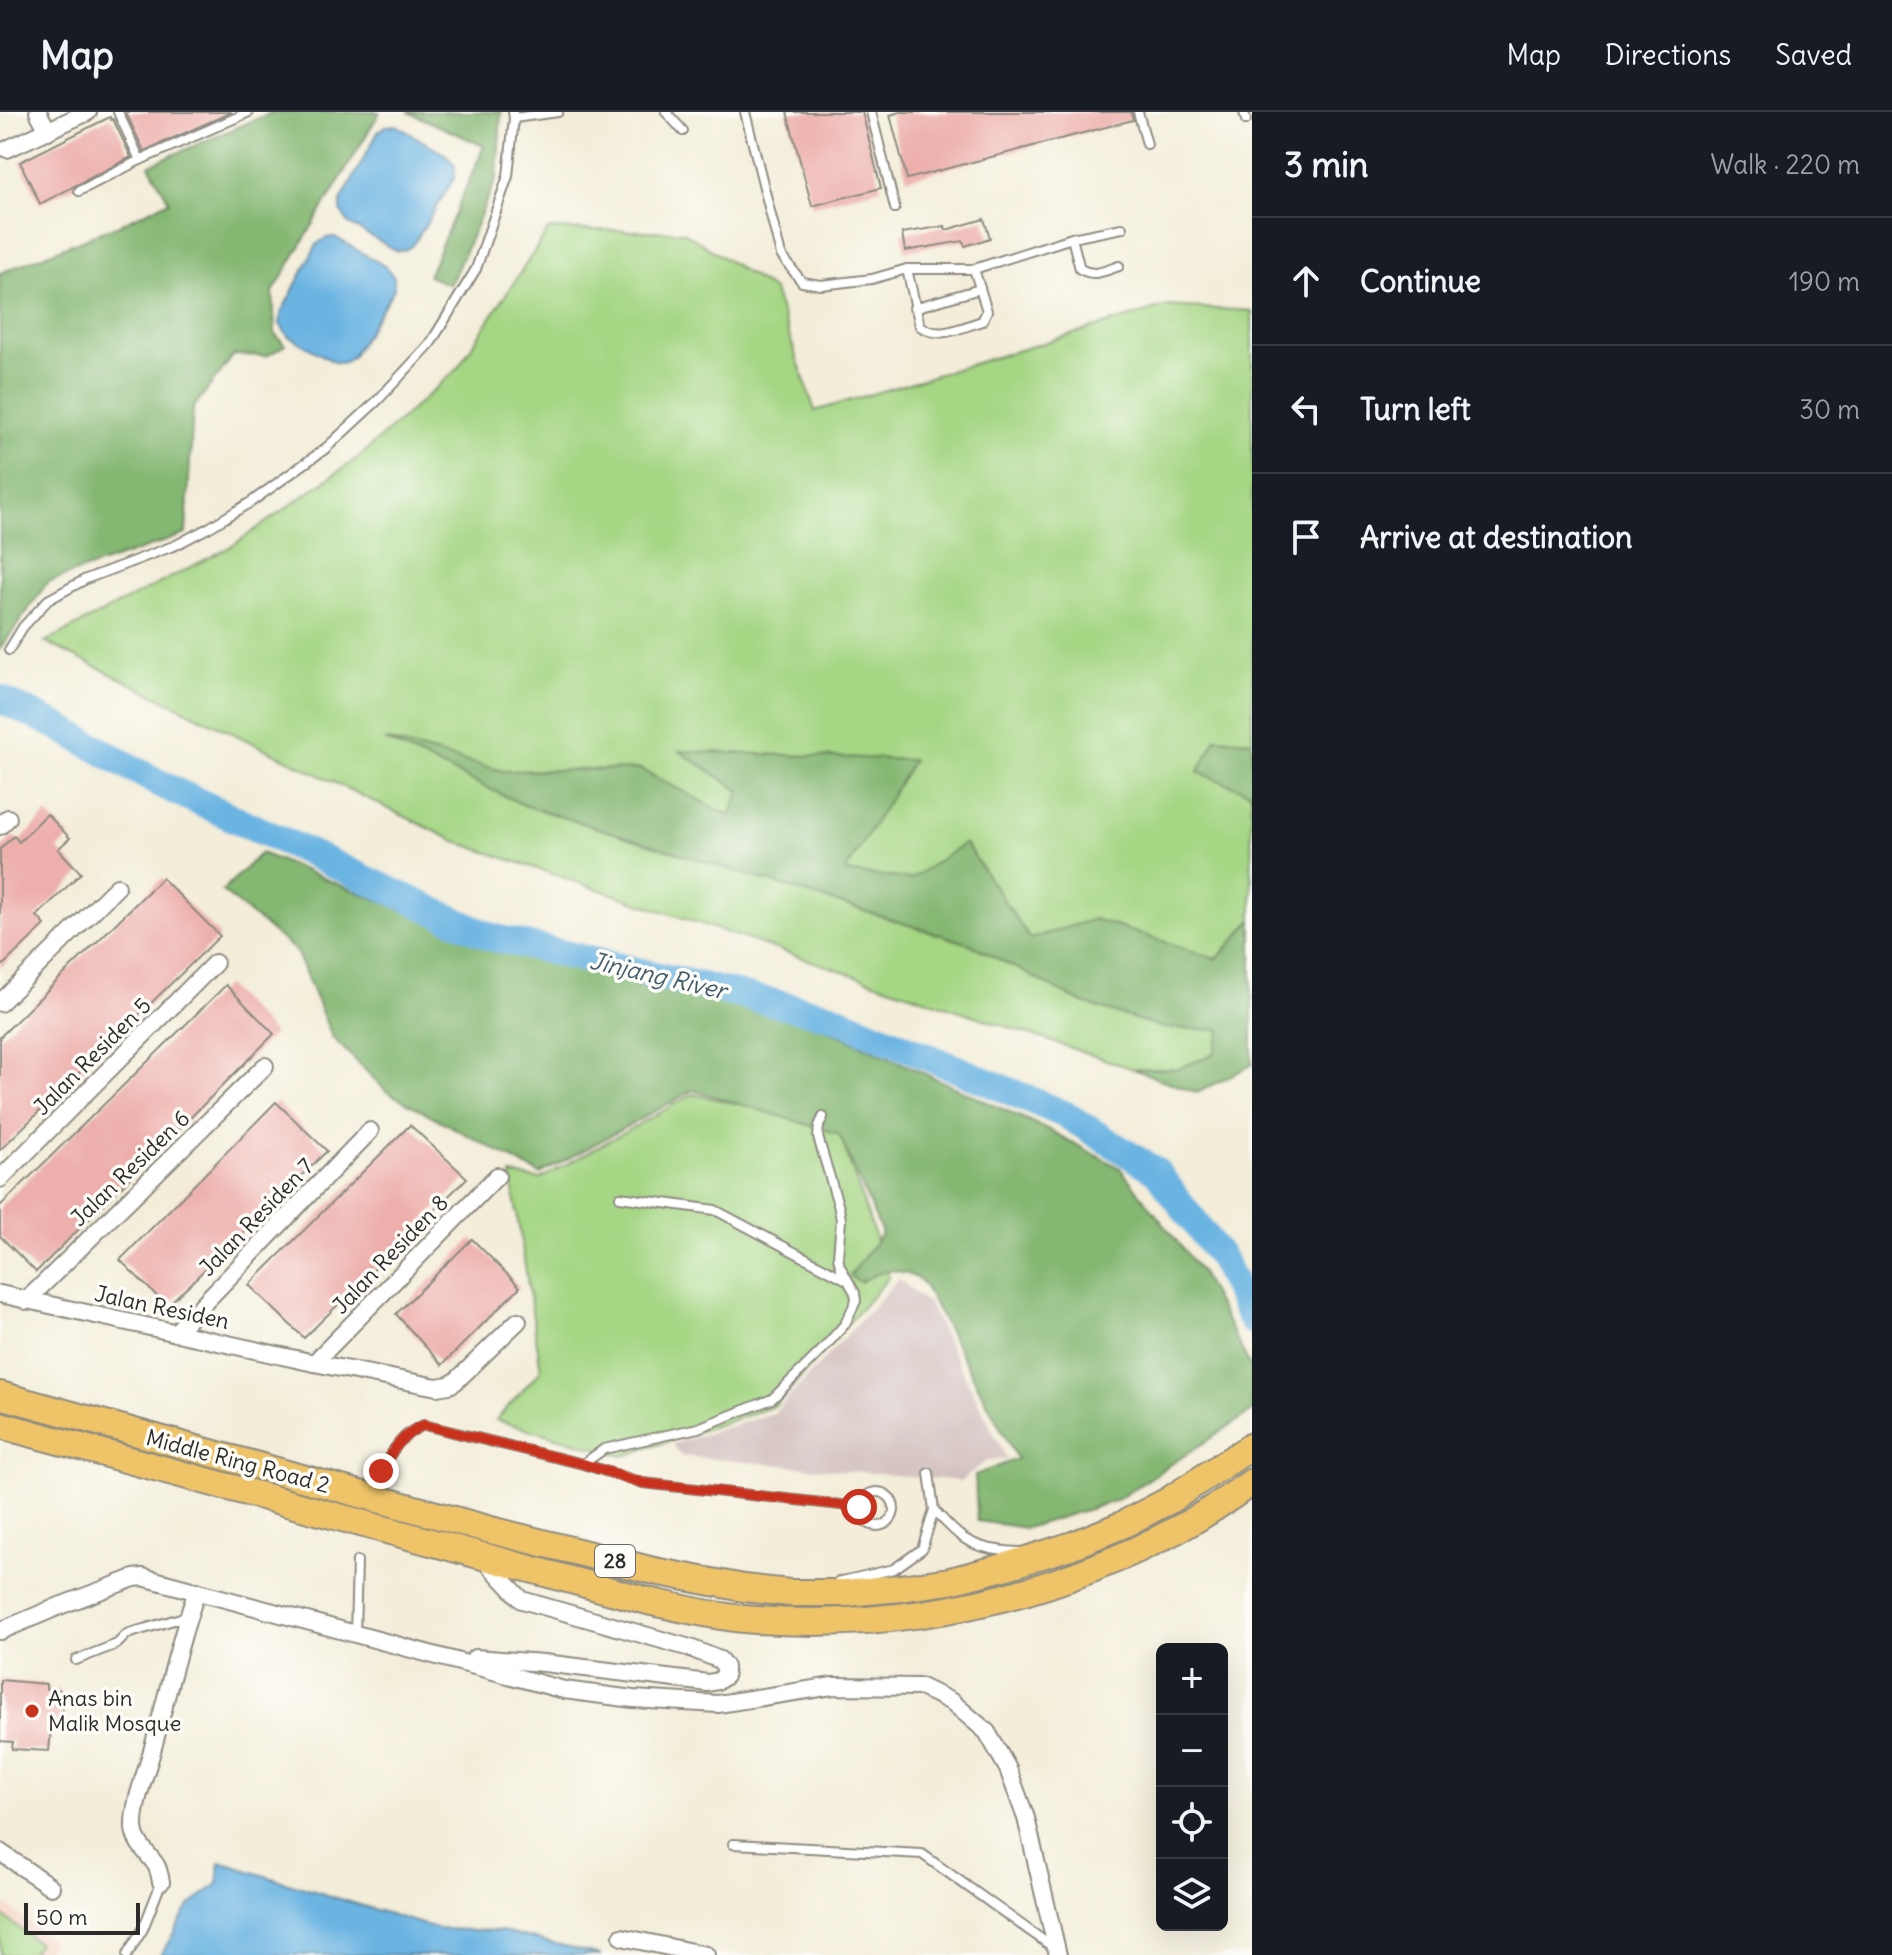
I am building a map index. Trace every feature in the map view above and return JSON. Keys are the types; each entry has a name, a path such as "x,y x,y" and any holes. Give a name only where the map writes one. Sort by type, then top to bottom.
{"highway":[{"name":"Middle Ring Road 2","path":"0,1395 491,1530 654,1571 744,1588 790,1593 846,1593 950,1581 1004,1567 1122,1525 1168,1501 1252,1446"},
{"name":"Middle Ring Road 2","path":"0,1425 648,1601 741,1619 791,1622 861,1622 902,1618 1002,1598 1083,1572 1136,1550 1182,1527 1241,1489"}],"street":[{"path":"38,112 48,131"},
{"path":"7,149 88,112"},
{"path":"0,1003 117,887"},
{"name":"Jalan Residen 5","path":"0,1179 215,963"},
{"name":"Jalan Residen 6","path":"26,1301 265,1066"},
{"name":"Jalan Residen 7","path":"175,1333 370,1131"},
{"name":"Jalan Residen 8","path":"314,1363 497,1176"},
{"name":"Jalan Residen","path":"0,1294 437,1387 455,1382 518,1321"},
{"path":"441,1656 544,1663 708,1683 725,1676 725,1667 720,1660 690,1648 522,1600 482,1557"},
{"path":"0,1631 134,1578 152,1579 564,1690 633,1699 718,1704 833,1686 921,1687 952,1702 987,1732 1008,1769 1026,1818 1058,1953"},
{"path":"161,1882 158,1867 139,1843 134,1829 141,1785 197,1591"},
{"path":"0,1852 51,1887"},
{"path":"622,1937 706,1955"}],"lane":[{"path":"118,112 140,160"},
{"path":"79,191 140,160 249,112"},
{"path":"9,650 23,627 48,600 86,579 176,545 224,519 325,449 378,400 430,344 476,269 508,176 513,115 558,112"},
{"path":"666,112 683,131"},
{"path":"745,112 781,255 802,282 821,285 872,279 907,269 974,269 1072,238 1122,228"},
{"path":"871,112 895,208"},
{"path":"1138,112 1147,144"},
{"path":"1072,238 1080,269 1095,274 1119,266"},
{"path":"907,269 920,326 937,334 982,321 987,311 974,269"},
{"path":"914,308 980,289"},
{"path":"583,1464 604,1449 698,1428 772,1399 845,1324 856,1301 838,1257 839,1208 818,1137 823,1117"},
{"path":"620,1197 715,1210 848,1281"},
{"path":"381,1471 397,1445 414,1429 424,1425 583,1464 643,1483 859,1507"},
{"path":"790,1593 894,1569 922,1549 934,1510 929,1473"},
{"path":"881,1492 890,1498 895,1509 891,1520 876,1527 870,1526 862,1518 859,1507 869,1493 881,1492"},
{"path":"934,1510 961,1537 978,1545 1002,1551 1056,1550"},
{"path":"355,1635 357,1561"},
{"path":"76,1660 117,1644 127,1634 188,1616"},
{"path":"733,1844 922,1854 1058,1953"},
{"path":"127,1955 143,1929 161,1882"}],"shaded area":[{"path":"899,1279 929,1305 1007,1459 986,1461 961,1481 681,1456 673,1444 774,1413"},
{"path":"0,1900 53,1941 44,1955 0,1955"}],"green space":[{"path":"273,112 380,112 273,292 275,334 285,345 267,356 234,355 193,408 186,534 48,582 0,649 0,273 119,225 169,201 149,165"},
{"path":"408,112 501,112 497,177 450,285 428,276 484,146"},
{"path":"549,229 684,232 774,291 815,411 1167,306 1252,311 1252,741 1216,738 1251,793 1252,920 1217,959 1094,919 1030,939 965,844 911,879 844,872 912,761 681,752 740,791 730,816 640,769 503,771 390,742 524,805 970,944 1083,1003 1164,1028 1221,1030 1214,1054 1177,1069 1133,1069 457,842 45,642 232,546 359,457 457,369"},
{"path":"1216,738 1252,741 1252,799 1251,793 1198,772"},
{"path":"385,740 503,771 640,769 730,816 740,791 679,751 913,760 845,872 911,879 965,843 1030,939 1094,919 1217,959 1252,920 1252,1065 1197,1093 1133,1069 1177,1069 1214,1054 1221,1030 1164,1028 1083,1003 970,944 524,805"},
{"path":"261,853 471,938 689,992 780,1008 1049,1130 1120,1168 1200,1271 1252,1369 1252,1411 1115,1501 1026,1528 977,1521 975,1475 1017,1459 922,1281 897,1271 878,1274 860,1282 850,1276 882,1233 839,1134 693,1090 540,1174 387,1092 332,1037 296,951 222,891"},
{"path":"693,1094 837,1126 889,1277 775,1406 624,1456 496,1420 541,1370 511,1175 540,1179"},
{"path":"0,1913 38,1943 30,1955 0,1955"}],"water":[{"path":"396,125 446,155 455,165 455,177 413,245 397,251 349,224 341,212 341,201 378,132 386,126"},
{"path":"335,237 386,267 394,277 394,289 352,357 336,363 288,336 280,324 281,313 317,244"},
{"path":"220,1862 438,1929 502,1931 601,1955 161,1955 189,1906 218,1884"}],"building":[{"path":"128,112 232,112 144,151"},
{"path":"787,112 862,112 881,188 812,206"},
{"path":"900,112 1131,112 1133,120 907,179 890,115"},
{"path":"110,117 131,157 40,204 20,162"},
{"path":"984,219 990,238 965,246 963,241 905,251 902,233 945,226 946,230"},
{"path":"47,814 70,838 58,849 81,873 37,916 45,925 0,968 0,849 14,836 19,842"},
{"path":"162,878 220,936 0,1150 0,1037"},
{"path":"226,985 274,1034 36,1272 0,1236 0,1206"},
{"path":"276,1102 327,1151 167,1306 120,1260"},
{"path":"410,1125 467,1178 304,1338 249,1285"},
{"path":"472,1239 520,1287 442,1365 396,1314"},
{"name":"Anas bin Malik Mosque","path":"0,1680 46,1684 46,1689 60,1690 59,1701 63,1702 61,1730 51,1730 49,1751 12,1749 13,1742 0,1741"}],"waterway":[{"name":"Jinjang River","path":"0,699 57,726 160,784 491,937 831,1016 1066,1115 1157,1172 1222,1259 1252,1321"}],"place":[{"name":"Anas bin Malik Mosque","path":"32,1711"}],"route":[{"path":"381,1471 397,1445 414,1429 424,1425 583,1464 643,1483 859,1507"}]}
